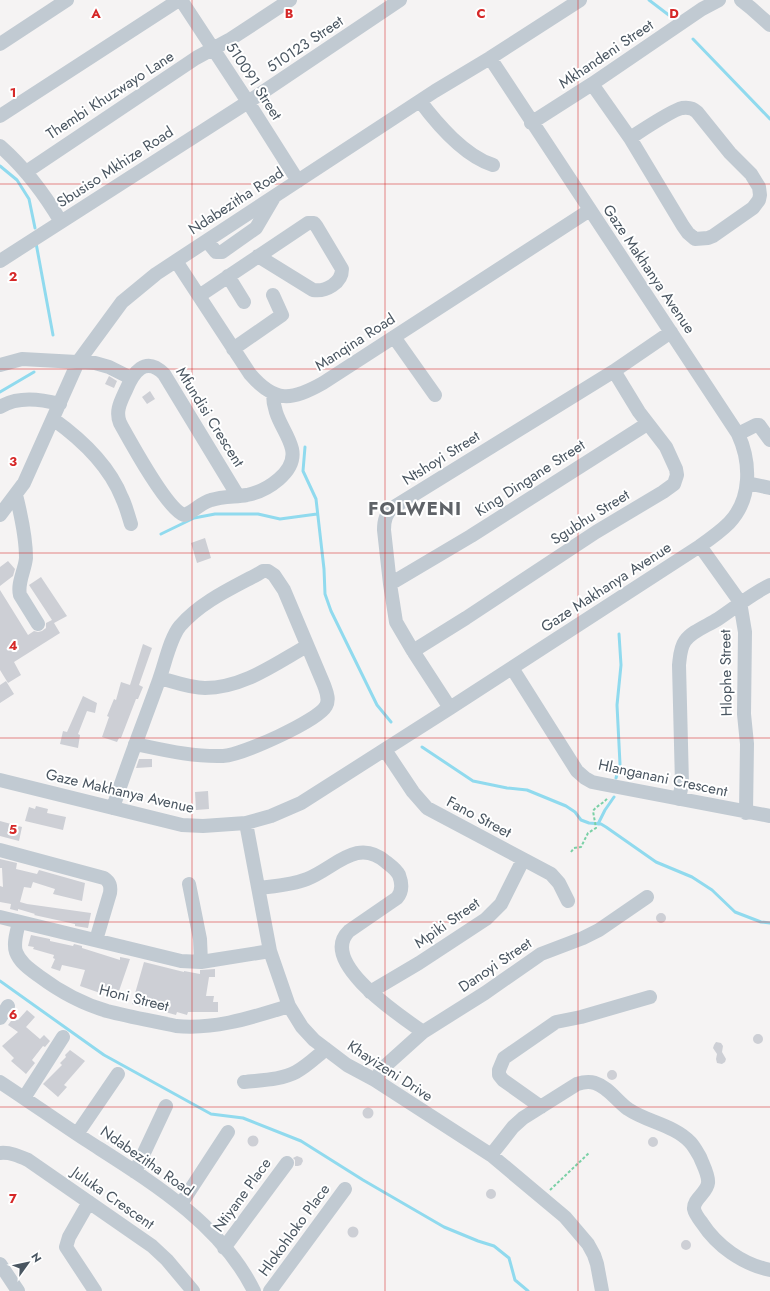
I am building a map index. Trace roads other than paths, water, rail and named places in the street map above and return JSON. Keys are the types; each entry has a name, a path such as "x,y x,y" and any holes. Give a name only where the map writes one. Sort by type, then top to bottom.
{"street":[{"path":"0,44 67,0"},
{"path":"0,116 180,0"},
{"name":"510091 Street","path":"180,0 248,102 298,181"},
{"path":"213,49 290,0"},
{"name":"510123 Street","path":"248,102 400,0"},
{"name":"Ndabezitha Road","path":"0,515 24,483 78,362 122,302 156,274 435,91 490,58 580,0"},
{"name":"Mkhandeni Street","path":"531,123 592,84 702,9 719,0"},
{"path":"741,0 770,25"},
{"name":"Thembi Khuzwayo Lane","path":"26,172 41,160 196,58 213,49"},
{"name":"Gaze Makhanya Avenue","path":"0,780 182,825 203,826 246,823 271,816 301,803 385,750 700,546 721,531 730,522 742,502 747,482 747,459 744,447 738,434 531,123 490,58"},
{"path":"592,84 630,138 683,226 692,237 701,239 714,236 753,208 759,200 760,190 751,174 730,153 693,109 688,107 678,109 630,138"},
{"path":"420,101 447,133 481,160 493,165"},
{"name":"Sbusiso Mkhize Road","path":"0,261 248,102"},
{"path":"0,146 40,188 61,222"},
{"name":"Manqina Road","path":"272,394 289,397 308,391 590,210"},
{"path":"199,296 304,224 311,222 314,223 342,270 342,274 338,281 324,290 313,290 258,256"},
{"path":"176,261 250,374 258,384 272,394"},
{"path":"228,276 244,302"},
{"path":"233,349 282,315 273,295"},
{"name":"Ntshoyi Street","path":"450,708 396,622 384,530 384,522 390,510 614,371 671,332"},
{"path":"394,337 435,395"},
{"path":"0,365 22,359 78,362 103,365 131,378"},
{"name":"Mfundisi Crescent","path":"238,496 164,374 155,366 145,366 131,378 119,406 118,417 152,478 179,512 184,515 212,499 238,496 251,494 264,489 283,475 292,462 292,449 276,412 272,394"},
{"name":"Sgubhu Street","path":"413,651 466,618 596,532 670,488 676,481 676,469 666,447 646,424 614,371"},
{"path":"0,408 5,404 31,399 44,400 60,404"},
{"path":"53,419 71,432 104,468 122,497 131,524"},
{"name":"King Dingane Street","path":"390,584 471,536 646,424"},
{"path":"738,434 756,425 759,426 770,440"},
{"path":"747,482 770,488"},
{"path":"16,495 25,540 26,557 25,568 19,591 38,624"},
{"name":"Hlophe Street","path":"700,546 740,602 746,642 744,714 747,744 746,813"},
{"path":"113,808 126,765 178,628 202,606 214,598 263,571 268,571 274,575 284,590 328,696 326,707 310,719 262,744 233,755 204,755 135,744"},
{"path":"679,799 682,784 679,665 682,646 688,638 757,591 770,585"},
{"path":"160,678 192,687 206,688 237,683 255,675 307,646"},
{"name":"Hlanganani Crescent","path":"512,668 577,771 585,778 592,782 611,786 746,813 770,816"},
{"name":"Fano Street","path":"385,750 413,792 427,808 551,874 563,889 568,901"},
{"name":"Khayizeni Drive","path":"246,823 270,951 290,1006 302,1027 326,1049 347,1064 375,1080 490,1155 565,1217 588,1244 597,1264 602,1291"},
{"path":"0,850 108,880 111,887 96,940"},
{"path":"259,888 278,886 308,878 357,852 374,854 381,857 398,874 402,889 400,894 397,898 344,936 342,941 342,953 347,963 370,992 381,1003 423,1032"},
{"name":"Mpiki Street","path":"370,992 419,963 486,919 501,904 523,860"},
{"path":"188,884 200,939 201,962"},
{"name":"Danoyi Street","path":"375,1080 383,1068 423,1032 485,993 541,954 600,930 647,897"},
{"path":"0,917 181,961 201,962 270,951"},
{"name":"Honi Street","path":"19,922 15,944 16,951 23,963 50,985 68,995 107,1011 187,1027 222,1024 257,1016 290,1006"},
{"path":"541,1107 503,1080 499,1075 499,1070 504,1058 556,1022 581,1017 650,997"},
{"path":"24,1098 64,1037"},
{"path":"244,1082 275,1078 295,1072 306,1066 326,1049"},
{"path":"77,1134 118,1074"},
{"name":"Ndabezitha Road","path":"0,1082 181,1204 224,1248 254,1291"},
{"path":"490,1155 512,1127 523,1118 577,1084 593,1082 600,1085 628,1108 641,1116 674,1130 690,1142 699,1157 709,1182 696,1201 694,1210 697,1215 709,1234 718,1244 746,1262 759,1268 770,1270"},
{"path":"135,1172 166,1106"},
{"path":"181,1204 228,1132"},
{"name":"Juluka Crescent","path":"0,1153 20,1156 28,1160 160,1252 193,1291"},
{"name":"Ntiyane Place","path":"224,1248 287,1163"},
{"name":"Hlokohloko Place","path":"270,1291 345,1189"},
{"path":"89,1202 69,1237 66,1247 95,1291"},
{"path":"0,1264 18,1291"}],"waterway":[{"path":"649,0 670,16"},
{"path":"693,39 770,119"},
{"path":"0,166 17,180 29,199 35,228"},
{"path":"36,243 53,335"},
{"path":"0,392 34,372"},
{"path":"305,447 303,471 316,499 324,569 325,594 331,611 377,705 391,722"},
{"path":"161,534 194,518 215,514 258,514 280,519 317,514"},
{"path":"616,778 620,764 617,705 621,665 619,634"},
{"path":"422,747 473,781 507,788 527,790 566,806 575,812 581,820 589,823 601,824 656,862 692,877 712,890 735,912 761,922 770,923"},
{"path":"598,824 614,797"},
{"path":"0,981 104,1055 211,1114 243,1118 301,1141 363,1180 444,1227 494,1246 509,1258 515,1280 528,1291"}],"district":[{"name":"FOLWENI","path":"415,508"}]}
